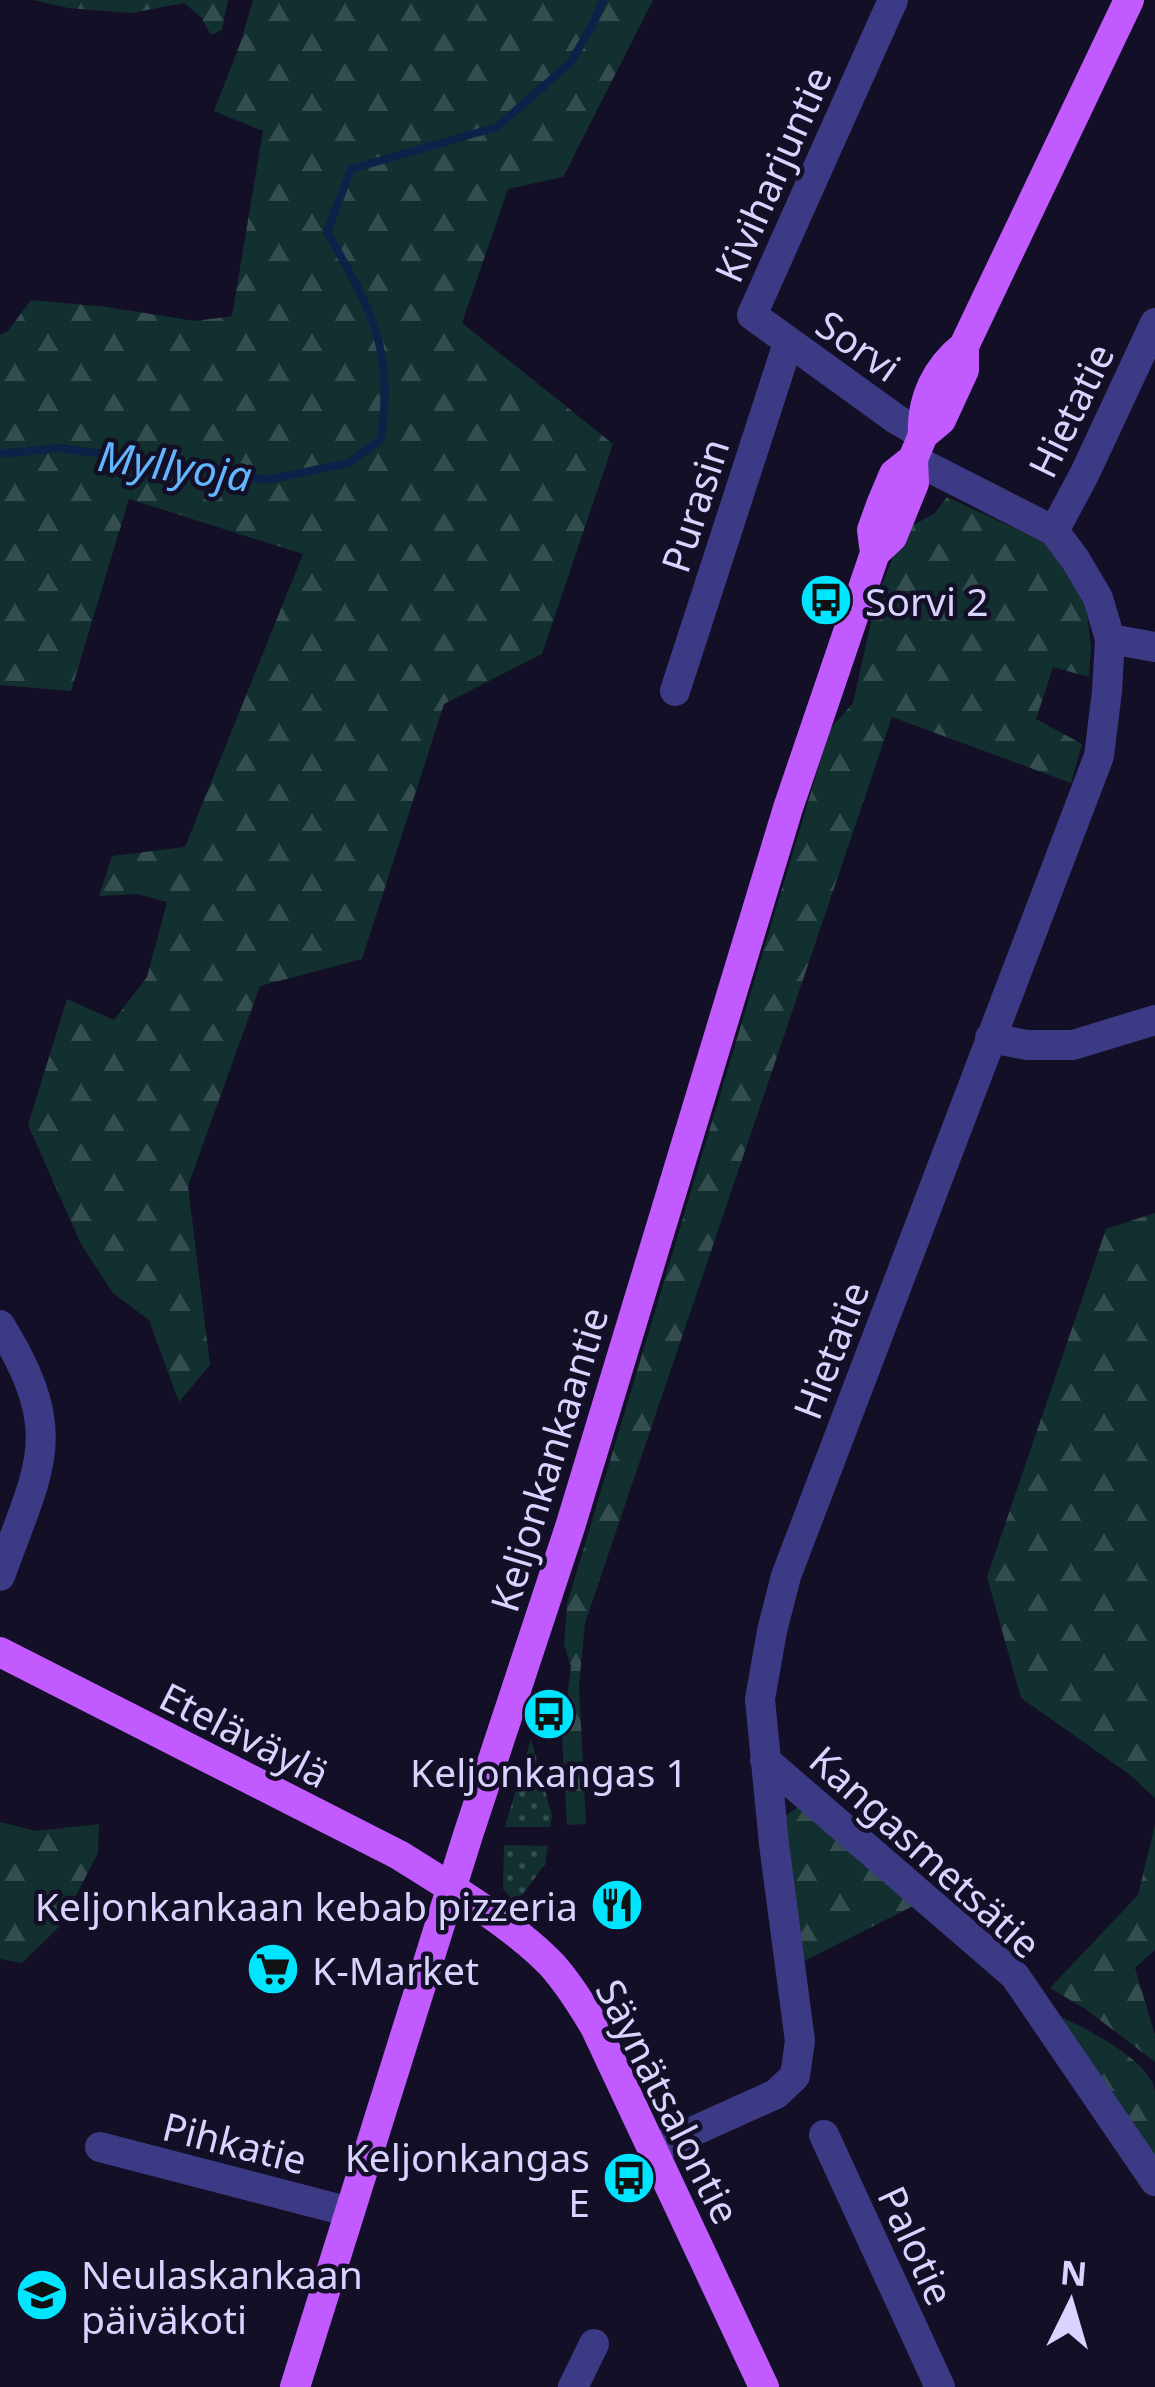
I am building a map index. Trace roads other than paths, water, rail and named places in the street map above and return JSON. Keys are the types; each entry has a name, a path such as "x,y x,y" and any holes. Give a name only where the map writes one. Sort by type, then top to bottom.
{"main road":[{"name":"Keljonkankaantie","path":"295,2387 570,1527 788,808 875,553 892,537 914,483 922,412 945,361 964,346 1129,0"},
{"name":"Eteläväylä","path":"0,1652 399,1855 453,1889"},
{"name":"Säynätsalontie","path":"453,1889 549,1962 569,1985 595,2027 764,2387"}],"street":[{"name":"Kiviharjuntie","path":"752,315 893,0"},
{"name":"Sorvi","path":"752,315 918,447"},
{"name":"Hietatie","path":"1054,531 1155,323"},
{"name":"Purasin","path":"674,691 788,343"},
{"name":"Hietatie","path":"654,2149 776,2094 795,2076 800,2041 760,1699 772,1631 786,1576 1099,756 1110,639 1098,598 1054,531 918,447"},
{"path":"1110,639 1155,646"},
{"path":"990,1038 1028,1046 1073,1045 1155,1020"},
{"path":"0,1325 21,1359 43,1426 41,1464 0,1576"},
{"name":"Kangasmetsätie","path":"765,1760 1015,1976 1155,2180"},
{"name":"Palotie","path":"824,2135 940,2387"},
{"name":"Pihkatie","path":"100,2147 350,2212"},
{"path":"573,2387 594,2344"}],"waterway":[{"name":"Myllyoja","path":"0,454 59,448 266,480 349,463 381,439 381,353 367,307 327,232 351,169 497,127 570,63 603,0"}],"place":[{"name":"Sorvi 2","path":"826,600"},
{"name":"Keljonkangas 1","path":"549,1714"},
{"name":"Keljonkankaan kebab pizzeria","path":"617,1905"},
{"name":"K-Market","path":"273,1969"},
{"name":"Keljonkangas E","path":"629,2178"},
{"name":"Neulaskankaan päiväkoti","path":"42,2295"}]}
